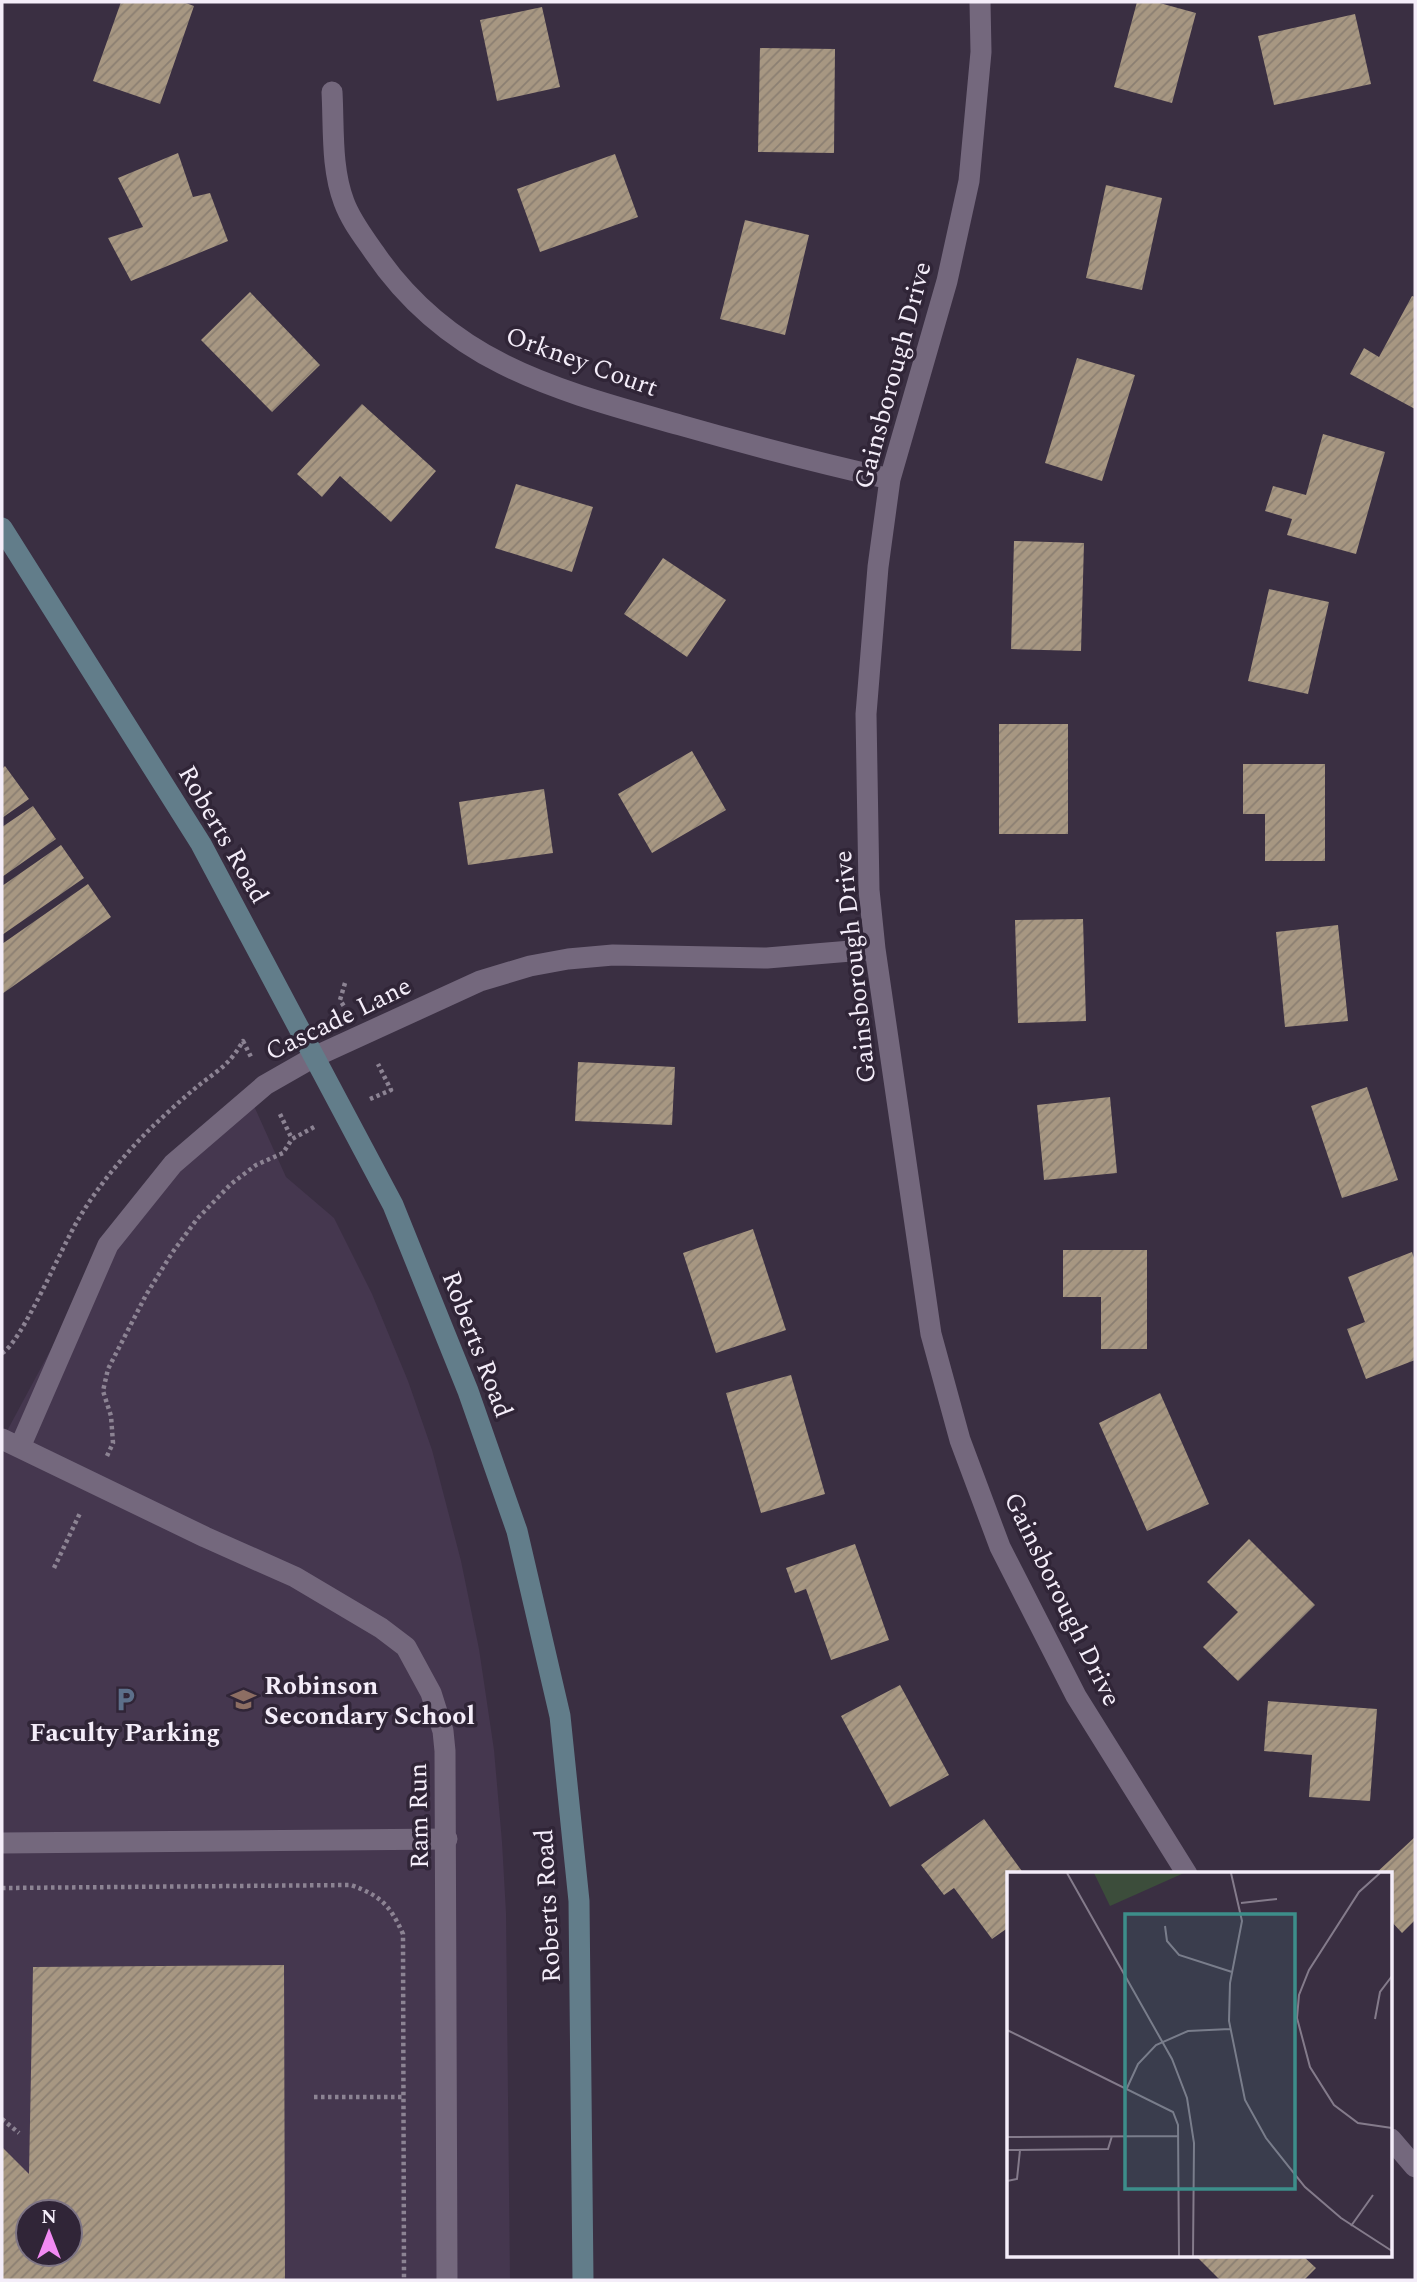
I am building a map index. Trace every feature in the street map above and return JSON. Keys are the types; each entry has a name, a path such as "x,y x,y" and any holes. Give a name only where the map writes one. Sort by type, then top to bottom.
{"main road":[{"name":"Roberts Road","path":"2,528 201,844 393,1205 468,1391 517,1531 560,1716 579,1900 583,2280"}],"street":[{"name":"Gainsborough Drive","path":"980,2 981,52 969,181 947,281 890,479 878,568 866,714 869,890 875,950 932,1334 960,1440 1000,1547 1076,1696 1186,1872"},
{"name":"Orkney Court","path":"332,92 336,171 343,200 351,217 391,277 422,311 451,333 482,354 519,373 592,400 801,459 890,479"},
{"name":"Cascade Lane","path":"11,1443 108,1245 173,1164 265,1085 314,1057 480,982 530,966 613,955 767,958 875,950"},
{"name":"Ram Run","path":"11,1443 205,1537 295,1577 345,1605 406,1647 431,1693 443,1731 447,1839 447,2280"},
{"path":"2,1843 447,1839"},
{"path":"1392,2140 1415,2167"}],"path":[{"path":"54,1568 113,1443 111,1416 103,1391 108,1369 146,1295 172,1252 197,1219 231,1184 256,1165 283,1153 292,1139 343,1111 391,1090 363,1035 341,1000 345,983"},
{"path":"2,1888 351,1885 372,1893 392,1910 403,1934 404,2280"},
{"path":"314,2097 403,2097"},
{"path":"2,2119 19,2133"}],"shaded area":[{"name":"Robinson Secondary School","path":"249,1095 286,1177 334,1218 372,1294 408,1381 432,1450 461,1561 479,1649 494,1750 502,1842 506,1913 510,2280 2,2280 2,1428 7,1431 108,1243"}],"building":[{"path":"121,2 183,2 194,6 160,104 93,81"},
{"path":"1137,2 1156,2 1196,13 1172,103 1114,87"},
{"path":"542,7 560,87 497,101 480,20"},
{"path":"1355,14 1371,84 1274,105 1258,36"},
{"path":"760,48 835,49 834,153 758,152"},
{"path":"178,153 193,197 210,193 228,241 131,281 108,238 143,227 118,178"},
{"path":"615,154 638,217 540,252 517,189"},
{"path":"1106,185 1162,198 1142,290 1086,278"},
{"path":"745,220 809,235 785,335 720,319"},
{"path":"250,292 320,365 272,412 201,340"},
{"path":"1412,296 1415,297 1415,409 1350,374 1364,348 1379,357"},
{"path":"1077,358 1135,375 1102,481 1045,463"},
{"path":"362,404 436,471 391,522 340,476 322,497 297,474"},
{"path":"1323,434 1385,452 1356,554 1287,535 1292,519 1265,511 1273,486 1306,495"},
{"path":"516,484 593,507 572,572 495,548"},
{"path":"1014,541 1084,543 1081,651 1011,649"},
{"path":"663,558 726,600 687,657 624,614"},
{"path":"1269,589 1329,602 1308,694 1248,681"},
{"path":"999,724 1068,724 1068,834 999,834"},
{"path":"692,751 726,810 652,853 618,794"},
{"path":"1243,764 1325,764 1325,861 1265,861 1265,814 1243,814"},
{"path":"5,766 29,799 2,818 2,769"},
{"path":"544,789 553,853 468,865 459,802"},
{"path":"33,806 56,839 2,877 2,827"},
{"path":"61,845 84,878 2,935 2,886"},
{"path":"88,884 111,917 2,994 2,944"},
{"path":"1083,919 1086,1021 1018,1023 1015,920"},
{"path":"1338,925 1348,1021 1285,1027 1276,932"},
{"path":"578,1062 675,1067 672,1125 575,1121"},
{"path":"1367,1087 1398,1180 1342,1198 1311,1106"},
{"path":"1110,1097 1117,1173 1044,1180 1037,1105"},
{"path":"753,1229 786,1330 716,1353 683,1253"},
{"path":"1063,1250 1147,1250 1147,1349 1101,1349 1101,1297 1063,1297"},
{"path":"1412,1252 1415,1261 1415,1360 1366,1379 1347,1329 1365,1322 1348,1277"},
{"path":"791,1375 825,1494 761,1513 726,1393"},
{"path":"1160,1393 1209,1504 1147,1531 1099,1423"},
{"path":"1249,1539 1315,1605 1238,1681 1203,1647 1238,1612 1207,1582"},
{"path":"855,1544 889,1640 831,1660 806,1589 795,1593 786,1568"},
{"path":"900,1685 949,1775 890,1807 841,1716"},
{"path":"1268,1701 1377,1709 1370,1801 1309,1797 1312,1755 1264,1751"},
{"path":"984,1819 1023,1872 1007,1872 1007,1928 992,1939 954,1888 944,1895 921,1865"},
{"path":"1415,1837 1415,1920 1402,1933 1392,1922 1392,1872 1377,1872"},
{"path":"284,1965 285,2280 2,2280 2,2147 29,2174 33,1967"},
{"path":"1198,2258 1305,2258 1316,2268 1304,2280 1220,2280"}],"place":[{"name":"Faculty Parking","path":"125,1700"},
{"name":"Robinson Secondary School","path":"244,1700"}]}
